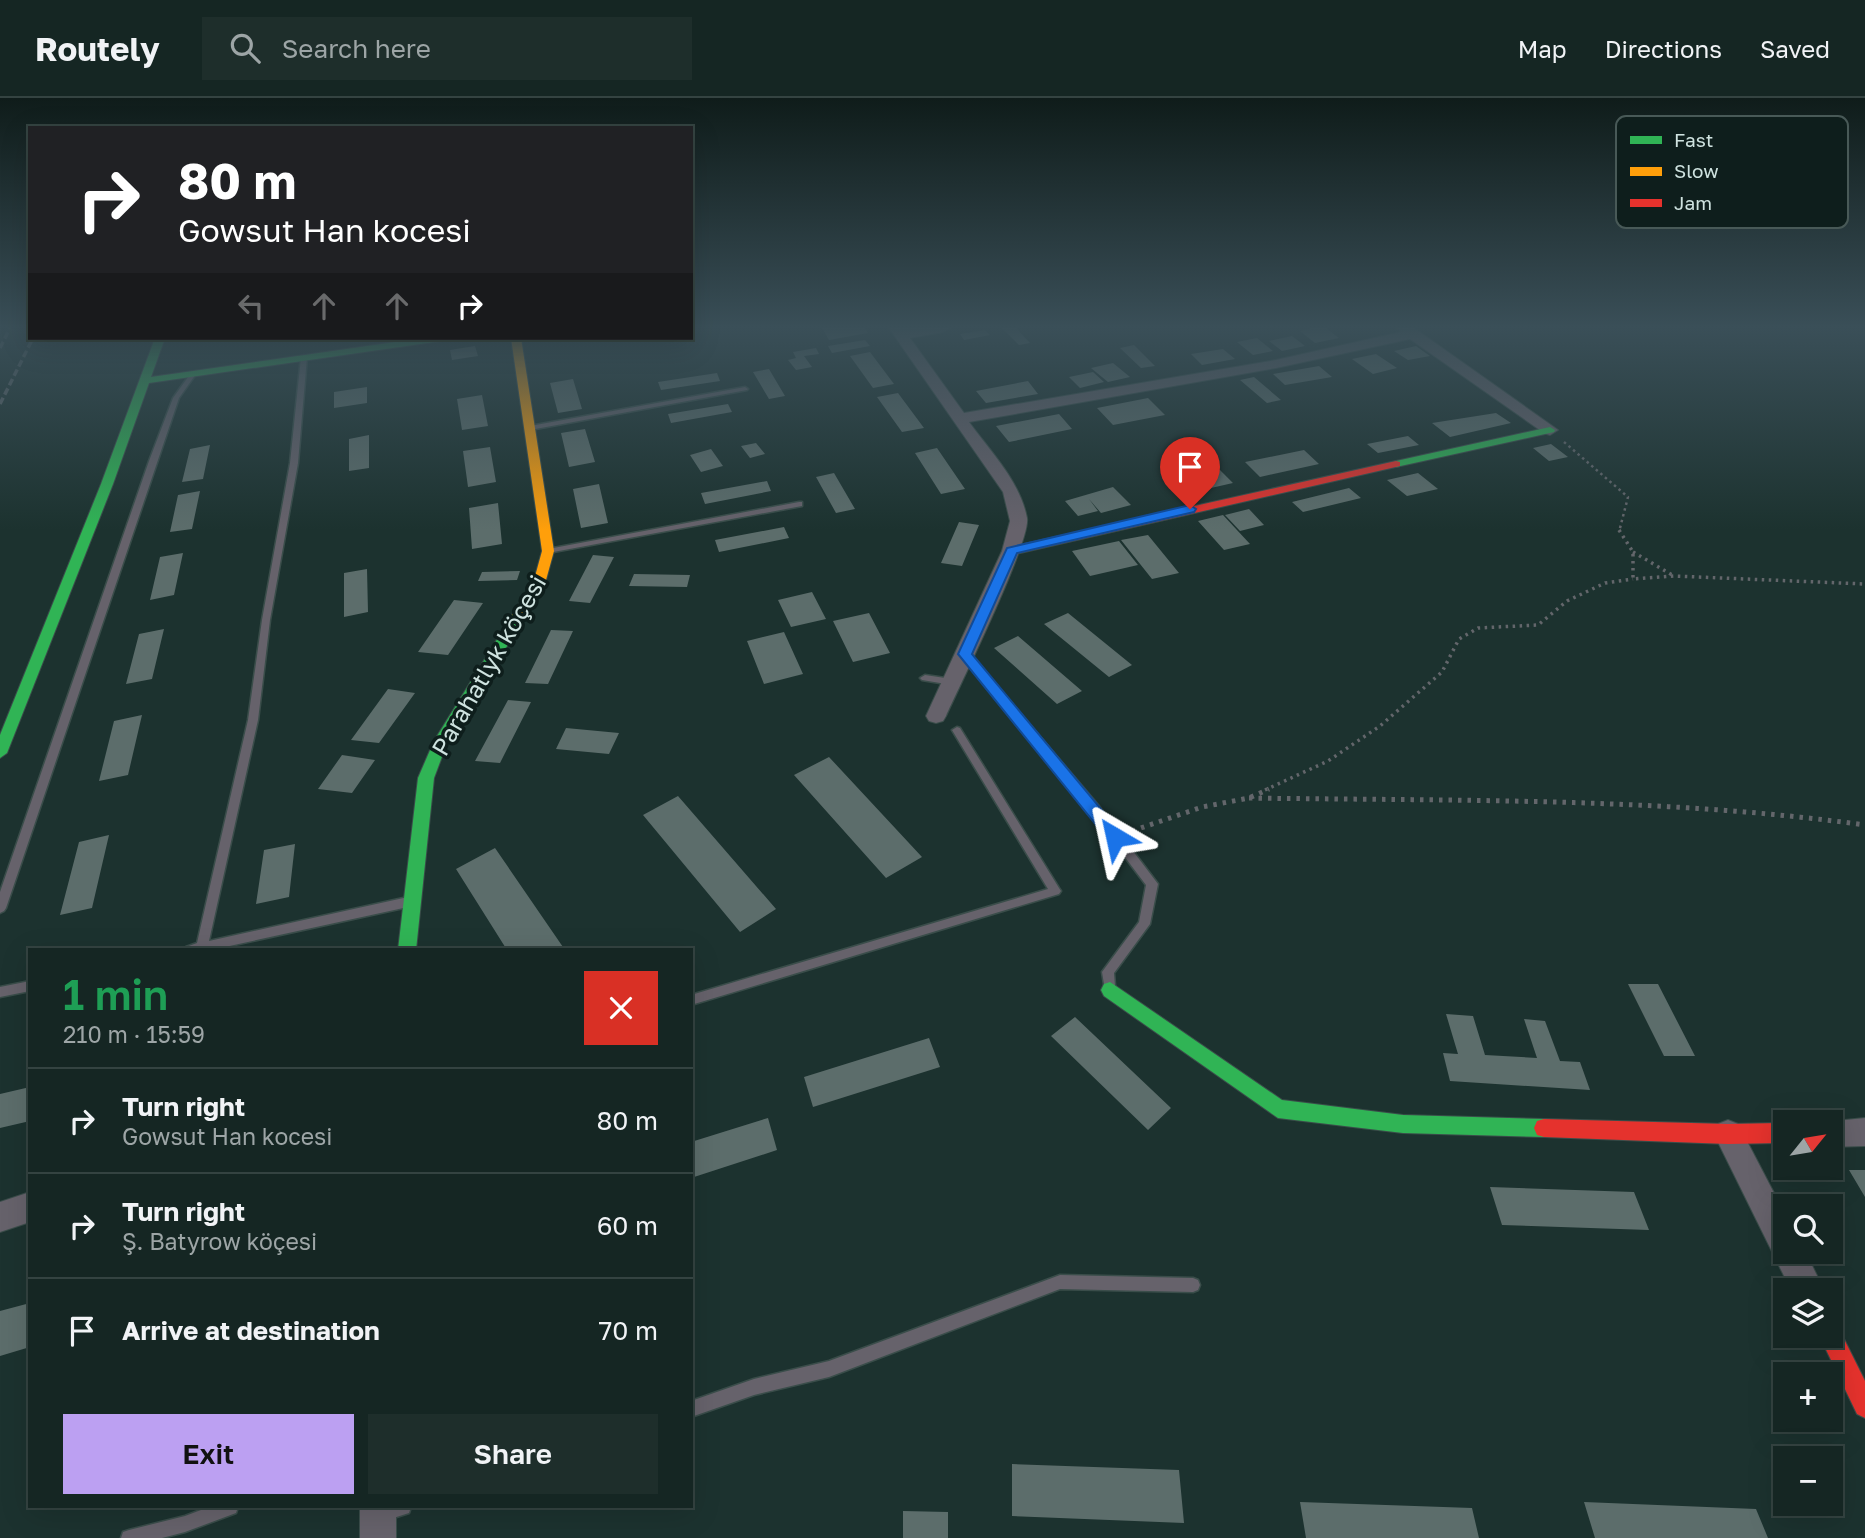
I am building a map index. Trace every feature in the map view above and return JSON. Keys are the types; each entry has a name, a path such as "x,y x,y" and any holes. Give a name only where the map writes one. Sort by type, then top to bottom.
{"street":[{"path":"0,753 107,484 138,395"},
{"name":"Parahatlyk köçesi","path":"407,948 426,778 439,745 540,580 548,551 525,395"},
{"path":"936,716 1012,551 1019,521 1011,492 942,395"},
{"path":"958,419 1096,395"},
{"path":"1500,395 1550,430"},
{"path":"1012,551 1550,430"},
{"path":"1110,990 1278,1109 1402,1124 1773,1133"},
{"path":"1843,1133 1865,1132"},
{"path":"1728,1134 1773,1222"},
{"path":"0,1217 28,1208"},
{"path":"1836,1348 1865,1406"}],"lane":[{"path":"0,908 178,395"},
{"path":"196,948 253,720 266,620 294,463 300,395"},
{"path":"530,428 711,395"},
{"path":"548,551 799,504"},
{"path":"965,654 1152,884 1144,924 1108,972 1110,990"},
{"path":"925,678 952,682"},
{"path":"693,999 1055,891 957,730"},
{"path":"200,948 411,901"},
{"path":"0,992 28,985"},
{"path":"693,1408 754,1387 829,1369 1059,1282 1193,1284"},
{"path":"129,1538 185,1524 227,1508"}],"path":[{"path":"1550,430 1628,497 1619,532 1633,552 1675,576"},
{"path":"1633,552 1633,579"},
{"path":"1249,798 1328,761 1380,726 1442,673 1460,639 1478,628 1538,625 1567,601 1605,583 1675,576 1865,584"},
{"path":"1115,837 1202,807 1249,798 1635,804 1807,817 1865,825"}],"building":[{"path":"334,395 367,395 367,403 334,408"},
{"path":"482,395 488,426 462,430 457,399"},
{"path":"553,395 578,395 582,409 558,413"},
{"path":"767,395 785,396 769,399"},
{"path":"900,395 924,428 902,432 877,397"},
{"path":"980,395 1031,395 986,403"},
{"path":"1258,395 1275,395 1281,400 1267,403"},
{"path":"1148,398 1165,415 1113,425 1097,408"},
{"path":"728,404 732,412 671,423 668,414"},
{"path":"1496,413 1511,423 1450,437 1432,423"},
{"path":"1059,414 1072,429 1009,442 996,426"},
{"path":"585,429 595,462 569,467 561,433"},
{"path":"369,435 369,468 349,471 349,439"},
{"path":"1408,436 1419,445 1378,453 1367,444"},
{"path":"756,443 765,454 750,458 741,446"},
{"path":"1551,444 1568,457 1549,461 1533,448"},
{"path":"210,445 203,479 182,482 190,449"},
{"path":"490,447 496,482 468,487 463,451"},
{"path":"937,448 965,489 941,494 915,453"},
{"path":"711,449 723,466 701,472 690,455"},
{"path":"1304,450 1319,464 1260,477 1245,462"},
{"path":"1220,470 1233,483 1180,495 1167,481"},
{"path":"834,473 855,509 836,513 816,477"},
{"path":"1418,473 1438,489 1407,496 1387,480"},
{"path":"767,481 771,491 705,504 701,493"},
{"path":"599,484 608,523 581,528 573,489"},
{"path":"1113,487 1131,505 1101,513 1089,499 1098,511 1078,516 1065,501"},
{"path":"1349,488 1361,498 1303,512 1292,502"},
{"path":"200,491 192,529 170,532 178,495"},
{"path":"498,503 502,544 472,549 469,508"},
{"path":"1249,509 1264,525 1240,531 1225,515"},
{"path":"1223,515 1250,544 1224,550 1198,521"},
{"path":"959,522 979,525 962,566 941,563"},
{"path":"784,527 789,538 719,552 715,540"},
{"path":"1148,535 1179,573 1152,579 1121,540"},
{"path":"1119,541 1138,565 1090,576 1072,551"},
{"path":"183,553 174,595 150,600 160,557"},
{"path":"593,555 614,557 590,603 569,601"},
{"path":"367,569 368,612 344,617 344,573"},
{"path":"520,571 517,580 478,581 482,572"},
{"path":"634,574 690,575 687,587 629,586"},
{"path":"812,592 826,619 791,627 778,600"},
{"path":"454,600 483,603 448,655 418,652"},
{"path":"869,613 890,653 853,662 833,621"},
{"path":"1068,613 1132,665 1109,677 1044,624"},
{"path":"164,629 152,679 126,684 139,634"},
{"path":"551,630 573,631 548,684 525,683"},
{"path":"784,632 803,674 764,684 747,641"},
{"path":"1018,636 1082,691 1057,704 994,648"},
{"path":"388,689 415,693 379,743 351,740"},
{"path":"508,700 531,702 500,763 475,761"},
{"path":"142,715 128,775 99,781 114,721"},
{"path":"566,728 619,733 609,754 556,749"},
{"path":"342,755 375,760 352,793 318,789"},
{"path":"829,757 922,857 886,878 794,775"},
{"path":"678,796 776,909 740,932 643,815"},
{"path":"109,835 92,908 60,915 79,842"},
{"path":"295,844 289,897 256,904 264,850"},
{"path":"495,848 564,948 506,948 456,869"},
{"path":"1628,984 1658,984 1695,1056 1664,1056"},
{"path":"1446,1014 1473,1016 1485,1055 1537,1058 1524,1019 1545,1021 1560,1061 1580,1062 1590,1090 1450,1081 1443,1053 1458,1054"},
{"path":"1075,1017 1171,1108 1148,1130 1051,1036"},
{"path":"929,1038 940,1067 813,1107 804,1077"},
{"path":"28,1087 28,1121 0,1128 0,1094"},
{"path":"768,1118 777,1150 693,1177 693,1141"},
{"path":"1849,1170 1865,1170 1865,1197"},
{"path":"1490,1187 1634,1192 1649,1230 1502,1225"},
{"path":"28,1304 28,1348 0,1356 0,1311"},
{"path":"1012,1464 1179,1470 1184,1523 1012,1516"},
{"path":"1300,1502 1472,1508 1479,1538 1306,1538"},
{"path":"1584,1502 1756,1509 1768,1538 1595,1538"},
{"path":"903,1511 948,1512 948,1538 903,1538"}],"railway":[{"path":"0,404 4,395"}],"traffic: fast":[{"path":"0,753 107,484 139,395"},
{"path":"1396,464 1550,430"},
{"path":"407,948 426,778 439,745 519,615"},
{"path":"1110,990 1278,1109 1403,1124 1544,1128"}],"traffic: slow":[{"path":"519,615 540,580 548,551 525,395"}],"traffic: jam":[{"path":"1011,551 1396,464"},
{"path":"1544,1128 1773,1133"},
{"path":"1836,1348 1865,1406"}],"route":[{"path":"1115,837 1094,808 965,654 1012,551 1190,509"}]}
